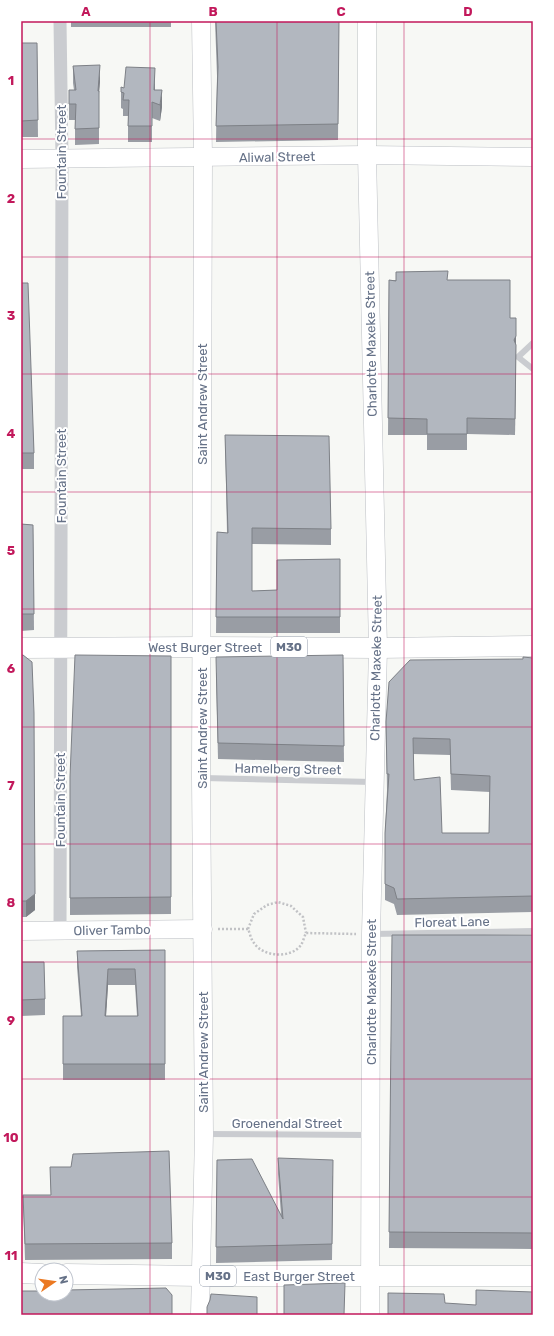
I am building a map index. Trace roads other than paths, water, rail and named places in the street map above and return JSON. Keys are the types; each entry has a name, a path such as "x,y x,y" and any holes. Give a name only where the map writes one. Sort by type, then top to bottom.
{"main road":[{"name":"West Burger Street","path":"21,648 378,648 533,646"},
{"path":"21,1274 34,1274"},
{"name":"East Burger Street","path":"74,1274 200,1276 533,1276"}],"street":[{"name":"Fountain Street","path":"60,21 62,159 60,931"},
{"name":"Saint Andrew Street","path":"200,1315 204,1134 201,778 201,21"},
{"name":"Charlotte Maxeke Street","path":"367,21 367,155 378,648 371,934 370,1315"},
{"name":"Aliwal Street","path":"21,159 367,155 533,157"},
{"name":"Oliver Tambo","path":"21,931 203,929"}],"lane":[{"path":"533,342 518,356 533,368"},
{"name":"Hamelberg Street","path":"201,778 374,782"},
{"name":"Floreat Lane","path":"371,934 533,931"},
{"name":"Groenendal Street","path":"204,1134 370,1135"}]}
